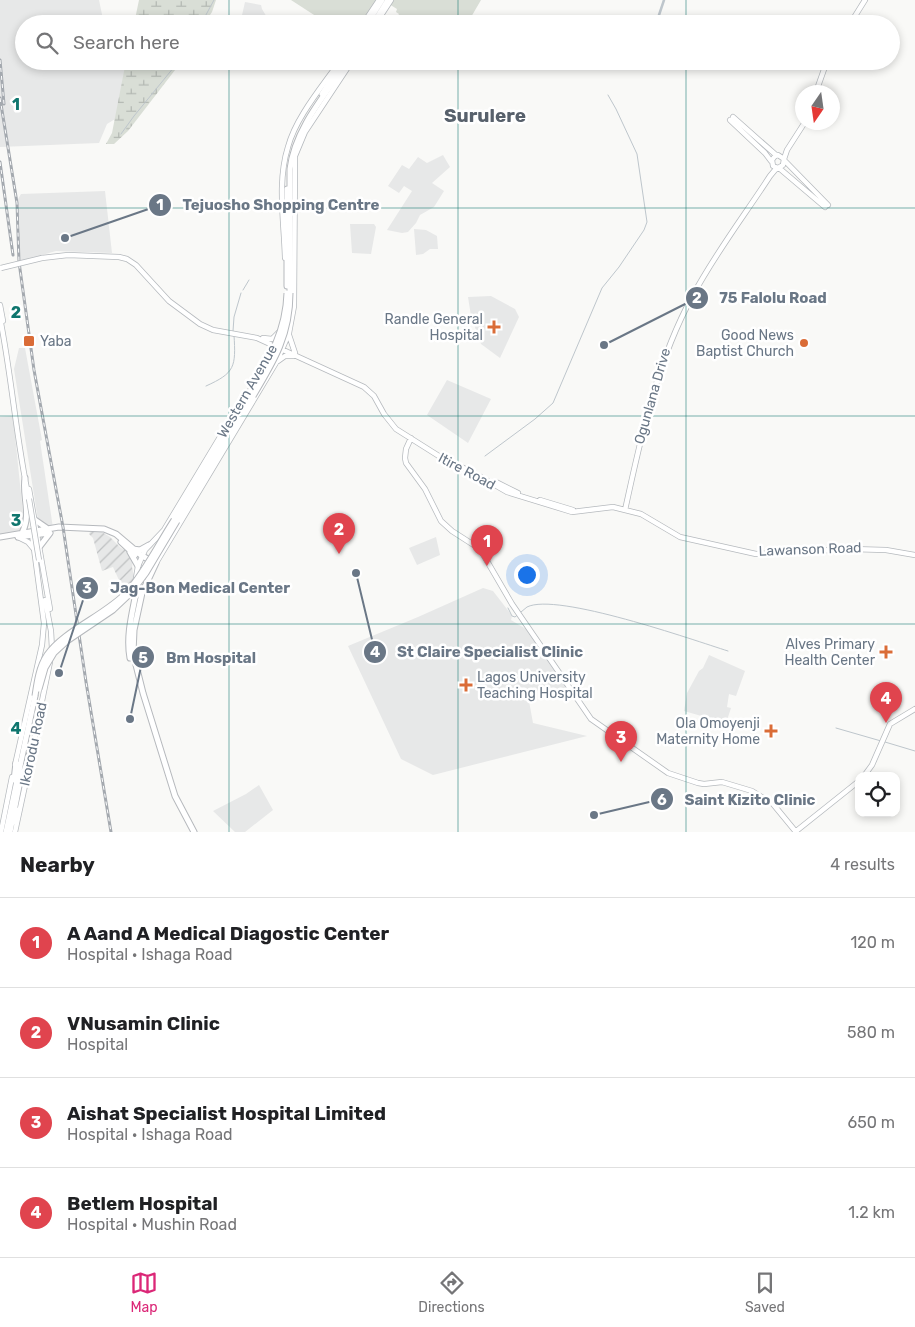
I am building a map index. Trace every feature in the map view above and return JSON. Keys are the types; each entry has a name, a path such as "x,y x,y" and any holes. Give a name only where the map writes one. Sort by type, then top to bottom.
{"highway":[{"path":"371,15 380,0"},
{"path":"380,15 390,0"},
{"name":"Western Avenue","path":"289,293 285,218 287,171 291,148 301,126 335,70"},
{"name":"Western Avenue","path":"175,520 216,461 278,342 285,318 293,250 290,169 293,151 304,127 344,70"},
{"path":"285,218 286,243"},
{"path":"293,224 293,250"},
{"name":"Western Avenue","path":"199,483 207,462 251,395"},
{"path":"199,483 216,461"},
{"path":"199,483 201,472 207,462"},
{"path":"20,535 28,516 24,487 25,478"},
{"path":"35,520 50,531"},
{"name":"Ikorodu Road","path":"8,832 36,696 45,668 54,652 113,610 131,593 146,572 175,520"},
{"path":"0,539 50,531 60,527 108,530 118,536 141,558 155,565 139,593 131,620 128,645 132,667 173,798 193,832"},
{"path":"40,546 50,531"},
{"path":"131,550 140,550 149,545"},
{"path":"131,550 138,566"},
{"name":"Ikorodu Road","path":"15,798 36,696"},
{"path":"19,786 34,742"},
{"path":"16,763 16,822"}],"main road":[{"path":"857,15 866,0"},
{"path":"820,85 826,70"},
{"path":"732,118 777,155 784,160 826,206 772,163 732,118"},
{"path":"772,163 773,157 786,148 798,130"},
{"path":"779,168 783,165 787,150 799,130"},
{"name":"Ogunlana Drive","path":"625,509 647,404 667,344 690,294 767,175 772,163"},
{"name":"Ogunlana Drive","path":"625,509 654,388 676,330 691,297 703,278 770,176 779,168"},
{"name":"Western Avenue","path":"207,462 268,358 279,332 284,299 286,243"},
{"name":"Western Avenue","path":"216,461 277,362 289,333 294,306 293,250"},
{"path":"0,269 42,258 68,255 119,257 129,260 182,312 206,328 261,339 336,373"},
{"path":"0,305 6,348"},
{"path":"0,318 25,478 46,594"},
{"path":"261,339 272,339 279,332"},
{"path":"289,333 290,343 295,353"},
{"path":"261,339 269,347 268,358"},
{"path":"283,348 336,373"},
{"path":"277,362 289,355 299,357"},
{"name":"Itire Road","path":"336,373 360,382 373,392 389,419 397,428 412,439 515,492 574,510 607,505 625,509"},
{"path":"412,439 405,458 406,463 425,489 435,512 449,529 480,549 516,608 591,719 668,773 698,783 722,782 752,791 773,804 794,831 855,784"},
{"name":"Western Avenue","path":"139,593 135,578 141,558 149,545 164,530 199,483"},
{"name":"Western Avenue","path":"155,565 199,483"},
{"path":"26,484 31,493 35,533 40,546 46,594"},
{"name":"Lawanson Road","path":"625,509 648,514 677,533 692,539 760,552 826,546 850,546 888,549 915,555"},
{"name":"Ikorodu Road","path":"1,832 42,645 44,610 35,551 35,533"},
{"path":"20,535 35,551"},
{"name":"Ikorodu Road","path":"14,832 52,650 46,594"},
{"path":"42,645 45,652 50,653 52,650"},
{"path":"38,659 48,655 50,660"},
{"path":"867,772 891,723 915,709"}],"shaded area":[{"path":"0,0 99,0 102,15 15,15 15,70 165,70 133,108 107,124 99,143 0,147"},
{"path":"245,2 261,5 266,15 242,15"},
{"path":"443,155 450,167 432,183 444,191 434,207 420,215 408,232 402,233 387,230 412,191 404,186 399,193 388,186 402,165 409,169 418,157 427,163"},
{"path":"105,191 112,253 56,251 18,262 20,225 17,201 21,194"},
{"path":"350,224 374,224 376,227 371,254 352,253"},
{"path":"414,229 426,230 437,236 438,249 430,249 423,254 416,255"},
{"name":"Randle General Hospital","path":"491,296 515,309 519,317 500,358 481,344 471,316 468,297"},
{"path":"19,348 25,348 42,440 40,441 53,528 38,520 14,369"},
{"path":"447,380 491,399 468,443 427,415"},
{"path":"13,416 24,523 20,530 14,533 0,535 0,417"},
{"path":"90,532 102,532 121,548 134,554 132,567 135,581 127,590 123,589 113,567 102,571 93,538 89,534"},
{"path":"436,537 440,555 417,565 409,548"},
{"name":"Lagos University Teaching Hospital","path":"483,588 493,591 512,616 511,620 526,629 570,693 527,690 533,723 587,736 433,775 401,759 348,646"},
{"path":"709,655 745,671 736,696 729,694 727,707 731,708 726,723 684,711 687,693"},
{"path":"259,785 273,810 245,832 235,832 213,811 246,794"}],"green space":[{"path":"139,0 216,0 210,15 136,15"},
{"path":"291,0 376,0 367,15 314,15"},
{"path":"392,0 481,0 472,15 398,15 396,12 397,9 389,4"},
{"path":"124,70 175,70 128,131 114,144 106,144 112,133"}],"waterway":[{"path":"206,15 214,0"},
{"path":"659,15 664,0"},
{"path":"121,134 172,70"},
{"path":"485,456 535,419 553,403 602,288 619,267 644,230 647,222 637,154 608,95"},
{"path":"243,290 249,280"},
{"path":"233,331 234,317 241,293"},
{"path":"206,386 223,377 232,368 235,355 234,335"},
{"path":"508,608 512,616 515,617 527,607 543,604 595,611 657,628 728,651"},
{"path":"836,728 881,741"},
{"path":"885,742 915,751"}],"railway":[{"path":"0,60 4,104"},
{"path":"0,98 17,203 19,262 34,370 63,527 111,832"},
{"path":"0,162 13,255"}],"place":[{"name":"Tejuosho Shopping Centre","path":"65,238"},
{"name":"Randle General Hospital","path":"494,327"},
{"name":"Yaba","path":"29,341"},
{"name":"Good News Baptist Church","path":"804,343"},
{"name":"75 Falolu Road","path":"604,345"},
{"name":"VNusamin Clinic","path":"339,554"},
{"name":"A Aand A Medical Diagostic Center","path":"487,566"},
{"name":"St Claire Specialist Clinic","path":"356,573"},
{"name":"Alves Primary Health Center","path":"886,652"},
{"name":"Jag-Bon Medical Center","path":"59,673"},
{"name":"Lagos University Teaching Hospital","path":"466,685"},
{"name":"Bm Hospital","path":"130,719"},
{"name":"Betlem Hospital","path":"886,723"},
{"name":"Ola Omoyenji Maternity Home","path":"771,731"},
{"name":"Aishat Specialist Hospital Limited","path":"621,762"},
{"name":"Saint Kizito Clinic","path":"594,815"}],"district":[{"name":"Surulere","path":"485,115"}]}
